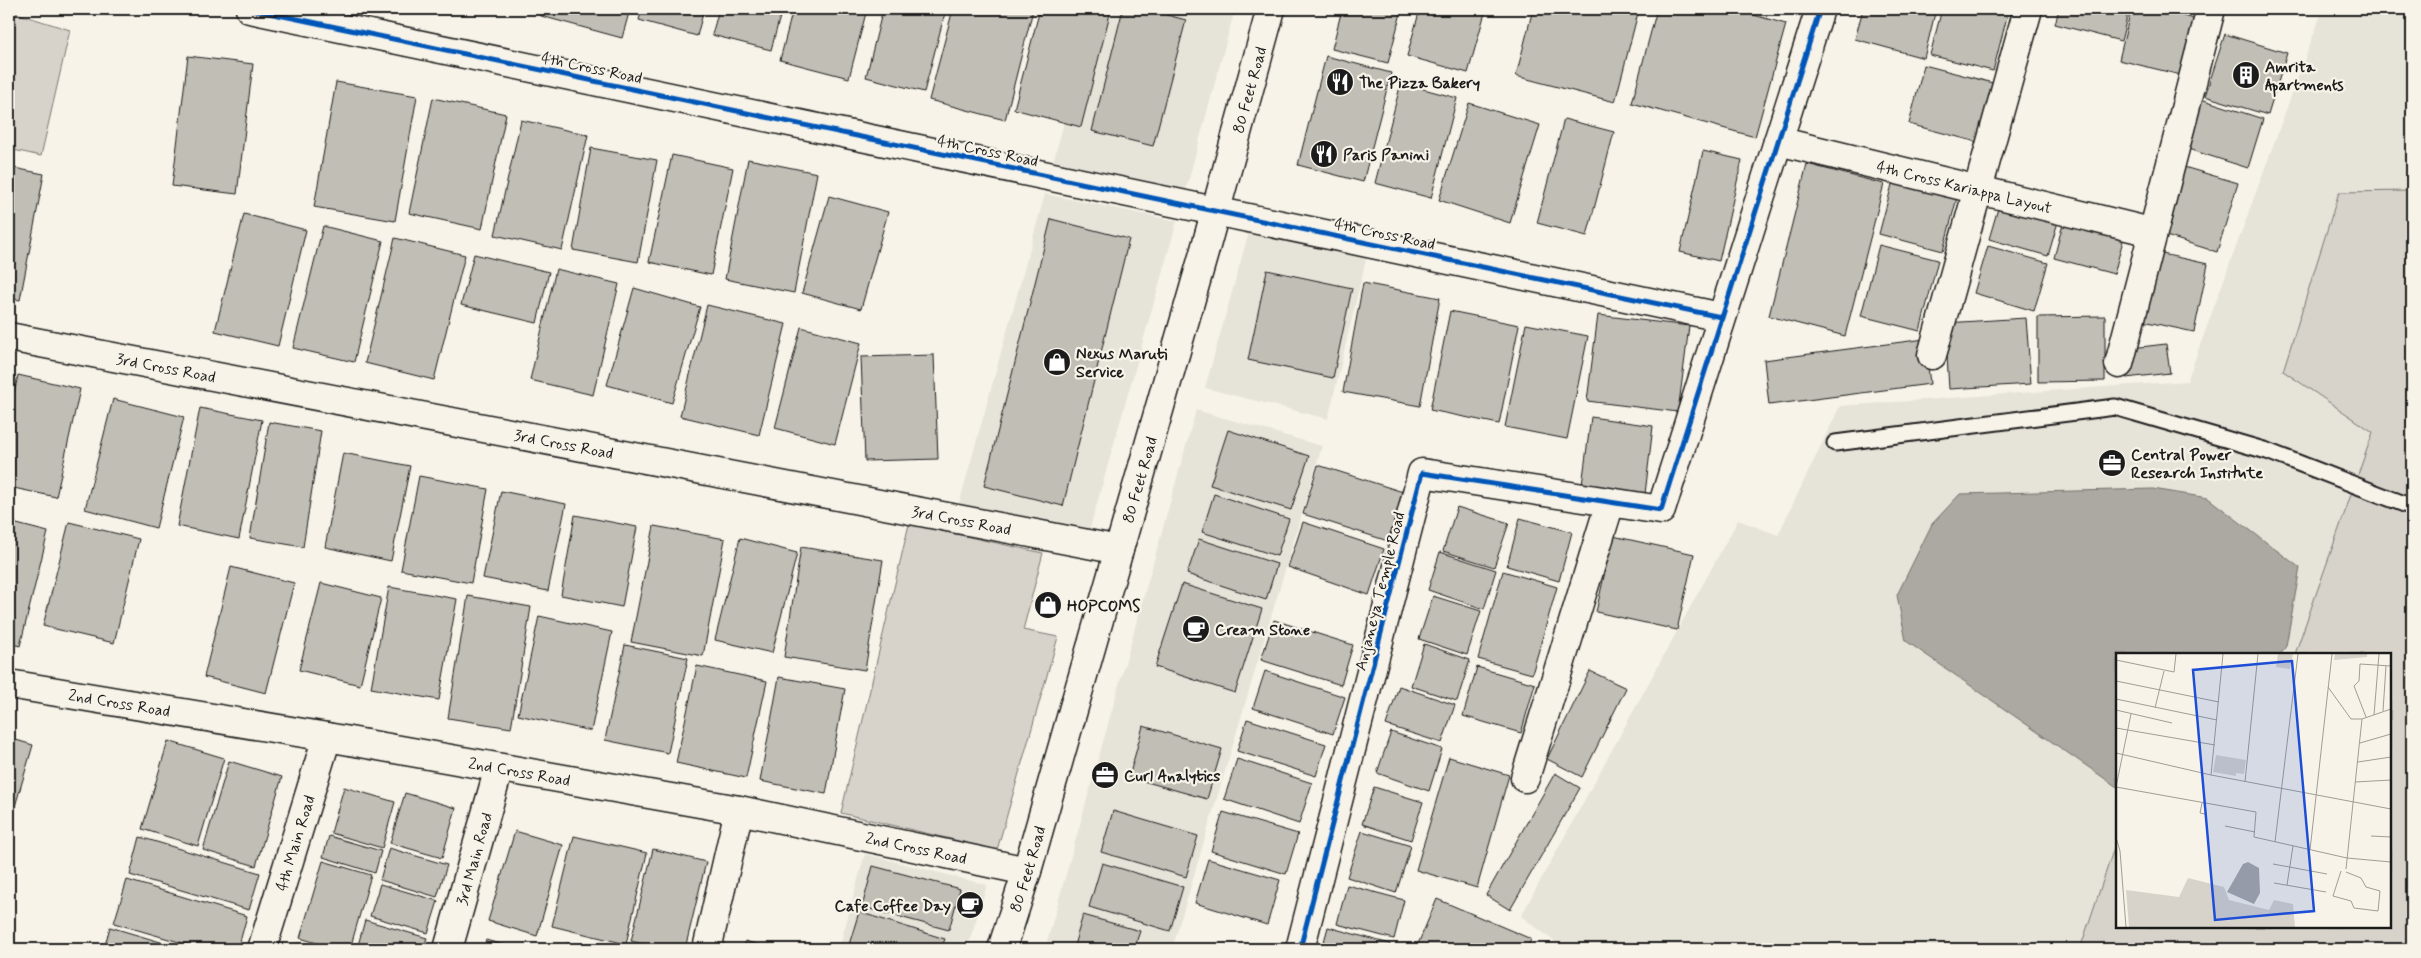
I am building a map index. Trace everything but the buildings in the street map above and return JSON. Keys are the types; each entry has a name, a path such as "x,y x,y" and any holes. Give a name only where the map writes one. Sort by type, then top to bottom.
{"street":[{"name":"4th Cross Road","path":"250,9 1721,317"},
{"name":"80 Feet Road","path":"1002,949 1027,871 1216,210 1270,9"},
{"path":"1721,317 1820,9"},
{"path":"1932,355 1980,189 2028,9"},
{"path":"2119,364 2151,232 2211,9"},
{"name":"4th Cross Kariappa Layout","path":"1778,141 2151,232"},
{"name":"Anjaneya Temple Road","path":"1300,949 1422,473 1661,510 1721,317"},
{"name":"3rd Cross Road","path":"9,337 1119,550"},
{"path":"1525,778 1610,503"},
{"name":"2nd Cross Road","path":"9,684 327,737 740,810 1027,871"},
{"name":"4th Main Road","path":"262,949 327,737"},
{"name":"3rd Main Road","path":"448,949 499,768"},
{"path":"707,949 740,810"}],"lane":[{"path":"1835,443 2115,407 2267,451 2412,507"}],"shaded area":[{"path":"1094,9 1235,9 1185,193 1053,163"},
{"name":"Central Power Research Institute","path":"2323,9 2412,9 2412,949 1556,949 1558,944 1521,916 1738,520 1778,535 1840,406 2187,381"},
{"path":"9,11 70,30 41,156 9,149"},
{"path":"2412,191 2412,949 2080,949 2114,848 2116,847 2116,928 2391,928 2391,653 2295,653 2373,432 2283,371 2339,192"},
{"path":"1045,194 1177,221 1088,535 958,508"},
{"path":"1249,232 1367,255 1328,419 1205,388"},
{"path":"1196,410 1322,446 1172,949 1045,949"},
{"path":"2153,489 2208,498 2300,568 2286,646 2282,653 2116,653 2116,786 1906,641 1897,595 1932,524 1960,494"},
{"path":"909,524 1043,553 1023,630 1058,637 997,850 841,813"},
{"path":"865,854 987,885 967,949 839,949"}],"cycle path":[{"path":"250,9 1721,317"},
{"path":"1300,949 1422,473 1661,510 1820,9"}],"place":[{"name":"Amrita Apartments","path":"2246,75"},
{"name":"The Pizza Bakery","path":"1340,82"},
{"name":"Paris Panini","path":"1324,154"},
{"name":"Nexus Maruti Service","path":"1057,362"},
{"name":"Central Power Research Institute","path":"2112,463"},
{"name":"HOPCOMS","path":"1048,605"},
{"name":"Cream Stone","path":"1196,629"},
{"name":"Curl Analytics","path":"1105,775"},
{"name":"Cafe Coffee Day","path":"970,905"}]}
